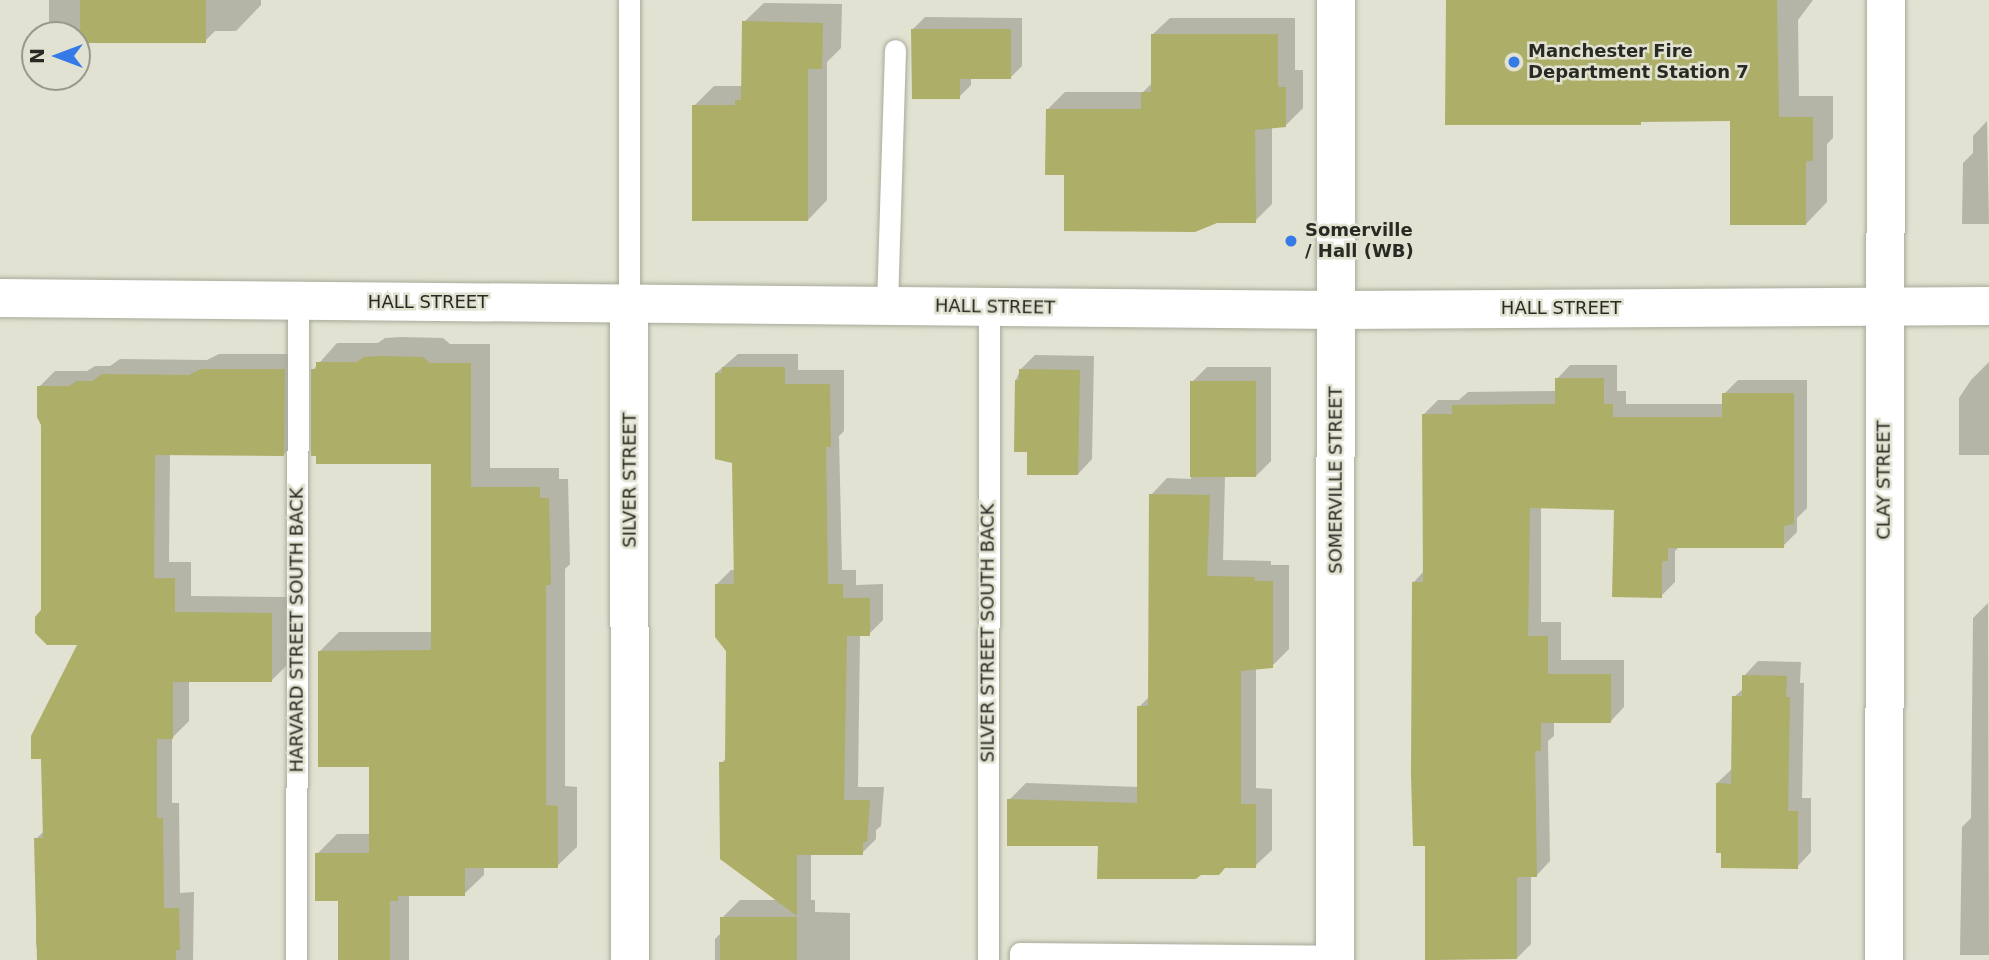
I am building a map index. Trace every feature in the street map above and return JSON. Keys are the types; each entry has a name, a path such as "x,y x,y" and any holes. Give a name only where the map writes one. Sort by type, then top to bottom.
{"street":[{"name":"SOMERVILLE STREET","path":"1335,958 1336,0"},
{"name":"CLAY STREET","path":"1884,960 1886,0"},
{"name":"HALL STREET","path":"0,298 1336,310 1989,306"},
{"name":"SILVER STREET","path":"629,304 630,960"}],"lane":[{"name":"SILVER STREET","path":"629,0 629,304"},
{"path":"887,305 895,50"},
{"name":"HARVARD STREET SOUTH BACK","path":"296,960 298,301"},
{"name":"SILVER STREET SOUTH BACK","path":"988,960 989,307"},
{"path":"1020,960 1020,953 1335,958"}],"building":[{"path":"80,0 206,0 206,43 91,43 91,21 80,21"},
{"path":"1446,0 1777,0 1779,117 1813,117 1813,161 1806,161 1806,225 1730,225 1730,121 1641,122 1641,125 1445,125"},
{"path":"742,21 823,23 822,69 808,69 808,221 692,221 692,105 735,105 735,100 741,100"},
{"path":"911,29 1011,29 1011,79 960,79 960,99 912,99"},
{"path":"1151,34 1278,34 1278,87 1286,87 1286,127 1255,130 1256,223 1217,223 1195,232 1064,231 1064,175 1045,175 1046,109 1141,109 1141,92 1151,92"},
{"path":"364,357 423,357 430,363 471,363 471,487 540,487 540,498 549,498 551,585 546,585 546,805 558,806 558,868 465,868 465,896 398,896 398,901 390,901 390,960 338,960 338,901 315,901 315,853 369,853 369,767 318,767 318,651 431,650 431,464 316,464 316,456 311,456 311,369 316,369 316,362 357,362"},
{"path":"722,367 785,367 785,384 830,384 831,447 826,447 828,584 843,584 843,598 870,598 870,636 847,636 844,800 870,800 867,842 863,842 863,855 797,855 797,916 720,859 719,762 725,762 726,651 715,637 715,584 734,584 732,463 715,459 715,373 722,373"},
{"path":"201,369 285,369 284,456 155,455 154,578 175,578 175,612 272,613 272,682 173,682 173,739 157,739 157,818 163,818 164,908 179,908 180,950 176,950 176,960 37,960 34,838 43,838 41,759 31,759 31,736 77,645 47,645 35,633 35,617 41,610 41,425 37,417 37,386 69,386 77,381 92,381 102,374 189,375"},
{"path":"1019,369 1080,370 1078,475 1027,475 1027,452 1014,452 1015,380 1019,380"},
{"path":"1555,378 1604,378 1604,404 1613,404 1613,417 1722,417 1722,393 1794,393 1794,524 1784,526 1784,548 1668,548 1668,561 1662,561 1662,598 1612,597 1614,510 1530,508 1528,636 1548,636 1548,674 1611,674 1611,723 1541,723 1541,751 1535,751 1537,877 1517,877 1517,959 1425,960 1425,846 1413,846 1411,775 1412,582 1423,582 1422,414 1452,414 1452,405 1555,404"},
{"path":"1190,381 1256,381 1256,477 1190,477"},
{"path":"1149,494 1210,495 1207,576 1255,577 1255,581 1273,581 1273,668 1241,671 1241,804 1256,804 1256,868 1225,868 1219,875 1201,875 1196,879 1097,879 1098,846 1007,846 1007,799 1137,803 1137,706 1148,706"},
{"path":"1742,675 1787,676 1786,697 1790,697 1788,811 1798,811 1798,869 1721,868 1721,853 1716,853 1716,783 1731,784 1732,696 1742,696"},
{"path":"720,917 797,917 797,960 720,960"}],"place":[{"name":"Manchester Fire Department Station 7","path":"1514,62"},
{"name":"Somerville / Hall (WB)","path":"1291,241"}]}
